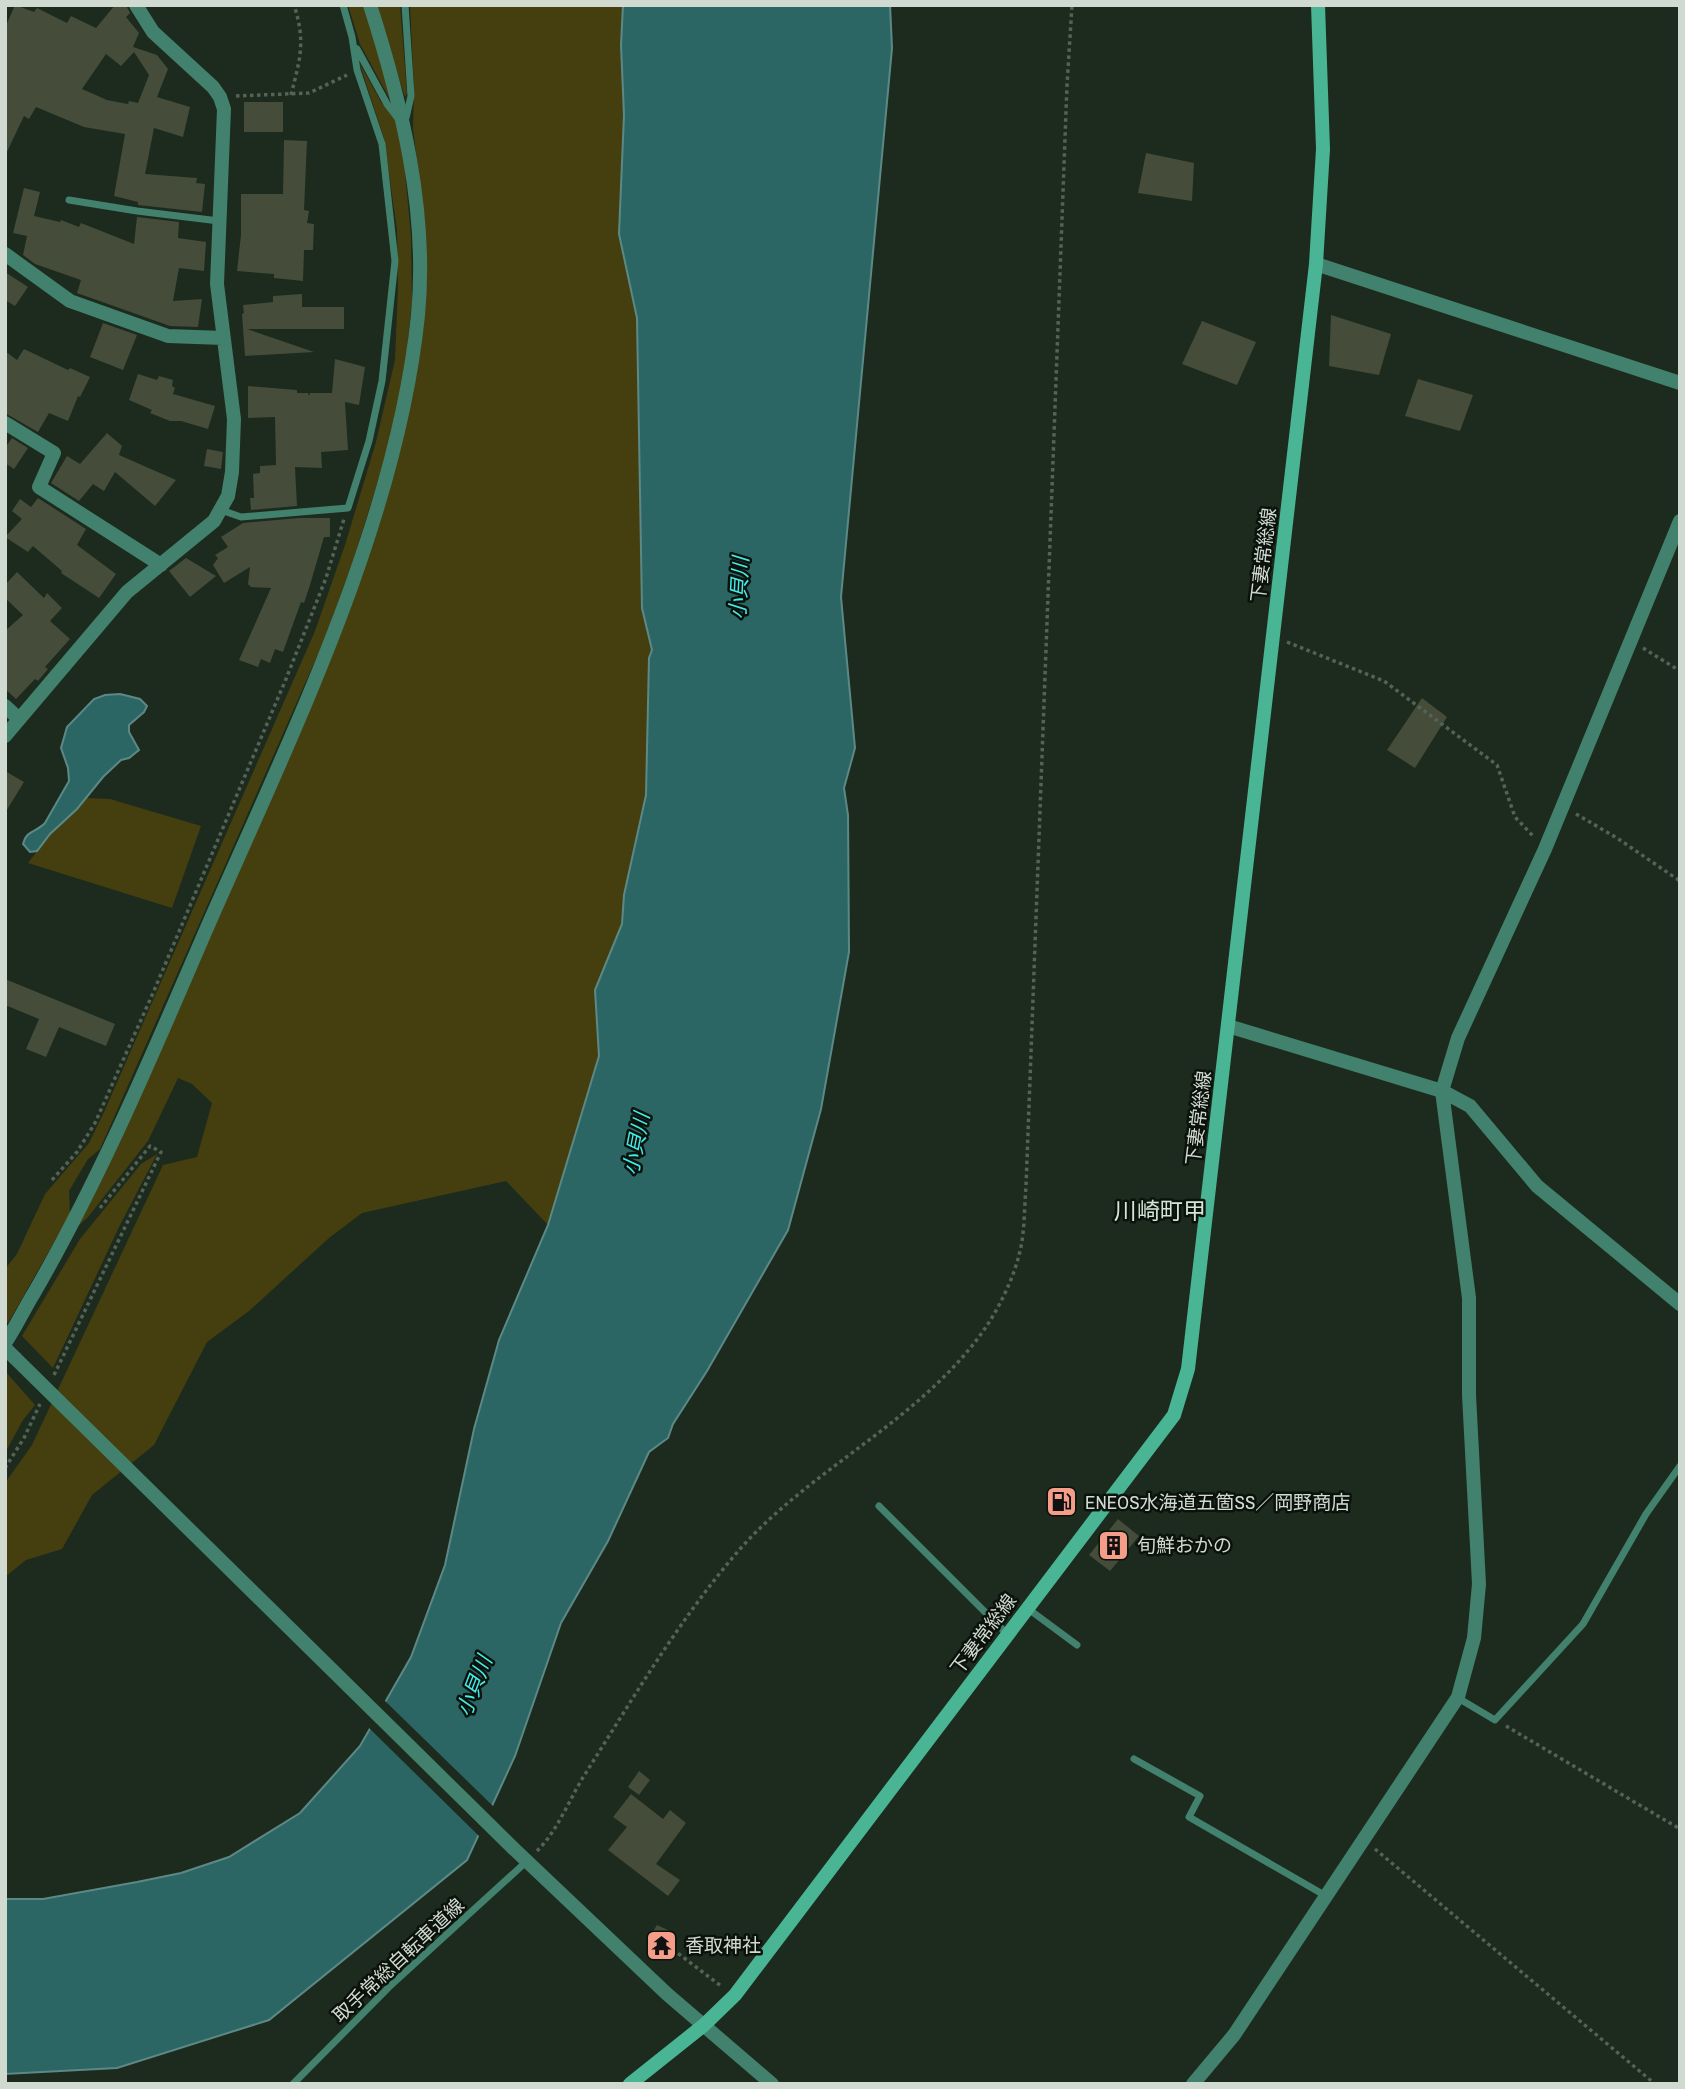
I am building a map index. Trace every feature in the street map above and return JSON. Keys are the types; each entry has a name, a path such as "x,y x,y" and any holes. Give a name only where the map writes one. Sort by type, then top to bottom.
{"main road":[{"name":"下妻常総線","path":"630,2084 704,2025 734,1996 1174,1415 1188,1368 1316,264 1324,149 1318,5"}],"street":[{"path":"5,736 127,592 203,531 222,510 228,496 232,472 234,419 217,284 225,128 220,97 196,69 153,33 136,5"},
{"path":"370,5 404,126 416,198 419,256 418,312 410,376 393,451 370,526 311,687 111,1148 9,1350 526,1862 772,2084"},
{"path":"5,254 70,302 168,336 223,338"},
{"path":"1316,264 1680,383"},
{"path":"5,423 54,453 39,487 161,565"},
{"path":"1193,2084 1234,2035 1458,1697 1474,1638 1479,1584 1469,1395 1469,1298 1442,1091 1458,1038 1545,849 1680,521"},
{"path":"5,706 19,719"},
{"path":"1228,1026 1442,1091 1470,1107 1537,1186 1680,1304"}],"lane":[{"path":"222,510 242,517 348,508 369,441 382,381 395,261 382,144 357,70 343,5"},
{"path":"404,126 411,96 405,5"},
{"path":"353,43 387,104 404,126"},
{"path":"69,200 220,221"},
{"path":"1458,1697 1495,1720 1583,1624 1646,1514 1680,1466"},
{"path":"879,1506 1007,1634"},
{"path":"1027,1608 1077,1645"},
{"path":"1134,1759 1200,1796 1189,1817 1327,1897"},
{"name":"取手常総自転車道線","path":"293,2084 389,1987 526,1862"}],"path":[{"path":"291,95 303,36 294,5"},
{"path":"526,1862 559,1822 579,1783 670,1641 731,1560 769,1519 924,1398 959,1362 987,1325 1007,1289 1020,1254 1026,1187 1072,5"},
{"path":"220,97 309,93 357,70"},
{"path":"52,1180 77,1152 95,1123 153,992 286,679 326,578 348,508"},
{"path":"1273,636 1384,681 1497,765 1515,817 1545,849"},
{"path":"1631,640 1680,671"},
{"path":"1562,806 1617,838 1680,881"},
{"path":"53,1377 161,1152 150,1146 99,1209"},
{"path":"5,1468 24,1438 41,1402"},
{"path":"1495,1720 1680,1829"},
{"path":"1364,1840 1655,2084"},
{"path":"667,1945 734,1996"}],"shaded area":[{"path":"348,5 364,5 393,105 360,44"},
{"path":"375,5 400,5 407,93 405,97"},
{"path":"410,5 623,5 621,45 624,115 619,234 637,318 642,608 652,650 649,658 646,795 624,895 622,924 595,990 599,1056 548,1225 506,1181 362,1213 329,1238 249,1311 207,1342 154,1445 92,1495 62,1549 26,1560 5,1577 5,1483 32,1445 163,1165 197,1157 212,1103 192,1084 178,1078 148,1141 78,1226 307,711 398,452 420,352 424,307 419,176 413,129"},
{"path":"359,62 381,102 398,123 411,236 412,301 405,370 388,448 356,552 326,636 100,1149 88,1159 69,1191 70,1214 8,1323 5,1320 5,1269 17,1254 45,1194 89,1143 104,1112 315,631 345,545 376,442 395,360 397,230 384,138"},
{"path":"85,798 110,799 201,826 172,908 28,863 50,834"},
{"path":"157,1154 119,1227 53,1368 22,1336 80,1239 141,1164"},
{"path":"5,1371 35,1405 23,1420 5,1453"}],"water":[{"name":"小貝川","path":"623,5 890,5 892,48 841,597 855,748 844,788 848,815 849,952 821,1109 788,1230 707,1371 673,1424 668,1438 649,1452 608,1541 561,1623 515,1756 467,1860 269,2020 117,2068 5,2074 5,1899 43,1899 137,1882 181,1873 229,1857 300,1813 360,1746 411,1657 445,1565 474,1429 499,1340 548,1225 599,1056 595,990 622,924 624,895 646,795 649,658 652,650 642,608 637,318 619,234 624,115 621,45"},
{"path":"120,694 140,699 147,706 129,725 129,732 139,750 129,758 121,760 37,851 30,852 23,844 24,839 45,823 69,781 61,748 67,727 94,699"}],"pier":[{"path":"383,1699 495,1808 481,1838 367,1726"}],"building":[{"path":"15,5 34,12 37,8 67,23 71,16 96,28 115,5 126,5 130,13 126,17 139,33 133,47 157,55 168,69 157,97 190,107 183,137 154,128 145,174 197,178 196,183 205,184 202,212 138,205 138,202 114,196 125,134 84,127 36,107 29,119 24,116 5,156 5,28","holes":["134,52 149,75 138,103 107,100 82,89 106,54 121,66"]},
{"path":"244,102 283,102 283,132 244,132"},
{"path":"284,140 307,141 304,210 309,211 307,223 314,224 313,250 304,250 303,281 274,278 274,274 237,271 241,235 241,194 283,194"},
{"path":"1146,153 1194,163 1192,201 1138,193"},
{"path":"24,188 40,192 34,216 60,222 61,220 79,227 81,223 134,244 137,217 179,222 178,238 206,242 204,271 179,268 173,301 202,299 198,327 170,326 77,293 81,280 35,264 23,255 27,236 13,233"},
{"path":"5,272 28,287 15,306 5,300"},
{"path":"302,294 302,307 344,307 344,329 247,329 314,352 245,356 243,305 273,302 273,296"},
{"path":"1331,315 1391,334 1379,375 1329,366"},
{"path":"1202,321 1256,342 1237,385 1182,364"},
{"path":"103,323 137,335 123,370 90,357"},
{"path":"24,349 68,370 70,368 90,377 80,397 78,396 68,421 49,413 38,432 5,413 5,351 17,360"},
{"path":"335,359 365,367 359,405 345,402 348,450 321,452 322,468 295,467 297,506 251,510 250,498 254,498 253,474 260,473 260,466 276,465 275,417 248,418 248,386 297,390 297,393 308,393 309,396 310,393 332,393"},
{"path":"138,374 157,380 159,376 173,380 173,394 215,406 208,429 181,421 170,421 129,400"},
{"path":"1418,379 1473,395 1460,431 1405,416"},
{"path":"107,433 122,446 119,455 176,480 155,506 115,472 104,491 93,484 79,501 51,483 67,456 80,464"},
{"path":"12,438 28,448 14,469 5,463 5,448"},
{"path":"207,449 223,452 221,469 204,466"},
{"path":"38,498 86,529 77,545 116,574 99,598 61,573 62,571 33,546 28,552 5,537 22,519 12,511 20,499 31,507"},
{"path":"330,518 330,537 324,537 304,603 301,602 283,652 275,649 270,663 261,659 258,667 239,660 271,588 251,587 248,584 250,567 224,583 213,565 218,558 215,555 228,547 221,537 243,523"},
{"path":"186,558 216,576 190,597 169,571"},
{"path":"17,572 44,598 47,593 62,608 50,621 70,639 45,667 48,669 38,681 35,679 16,699 5,689 5,631 23,615 5,598 5,585"},
{"path":"1422,698 1447,717 1415,768 1387,750"},
{"path":"5,771 24,782 5,813"},
{"path":"5,979 115,1024 106,1046 59,1027 46,1057 26,1049 39,1019 5,1005"},
{"name":"旬鮮おかの","path":"1118,1519 1139,1536 1110,1571 1089,1555"},
{"path":"639,1771 650,1780 639,1795 628,1787"},
{"path":"631,1794 663,1819 670,1810 686,1823 656,1864 680,1880 668,1896 608,1850 627,1827 613,1817"},
{"path":"657,1925 672,1932 662,1950 647,1941"}],"place":[{"name":"ENEOS水海道五箇SS／岡野商店","path":"1062,1502"},
{"name":"旬鮮おかの","path":"1114,1545"},
{"name":"香取神社","path":"662,1945"}],"district":[{"name":"川崎町甲","path":"1160,1210"}]}
